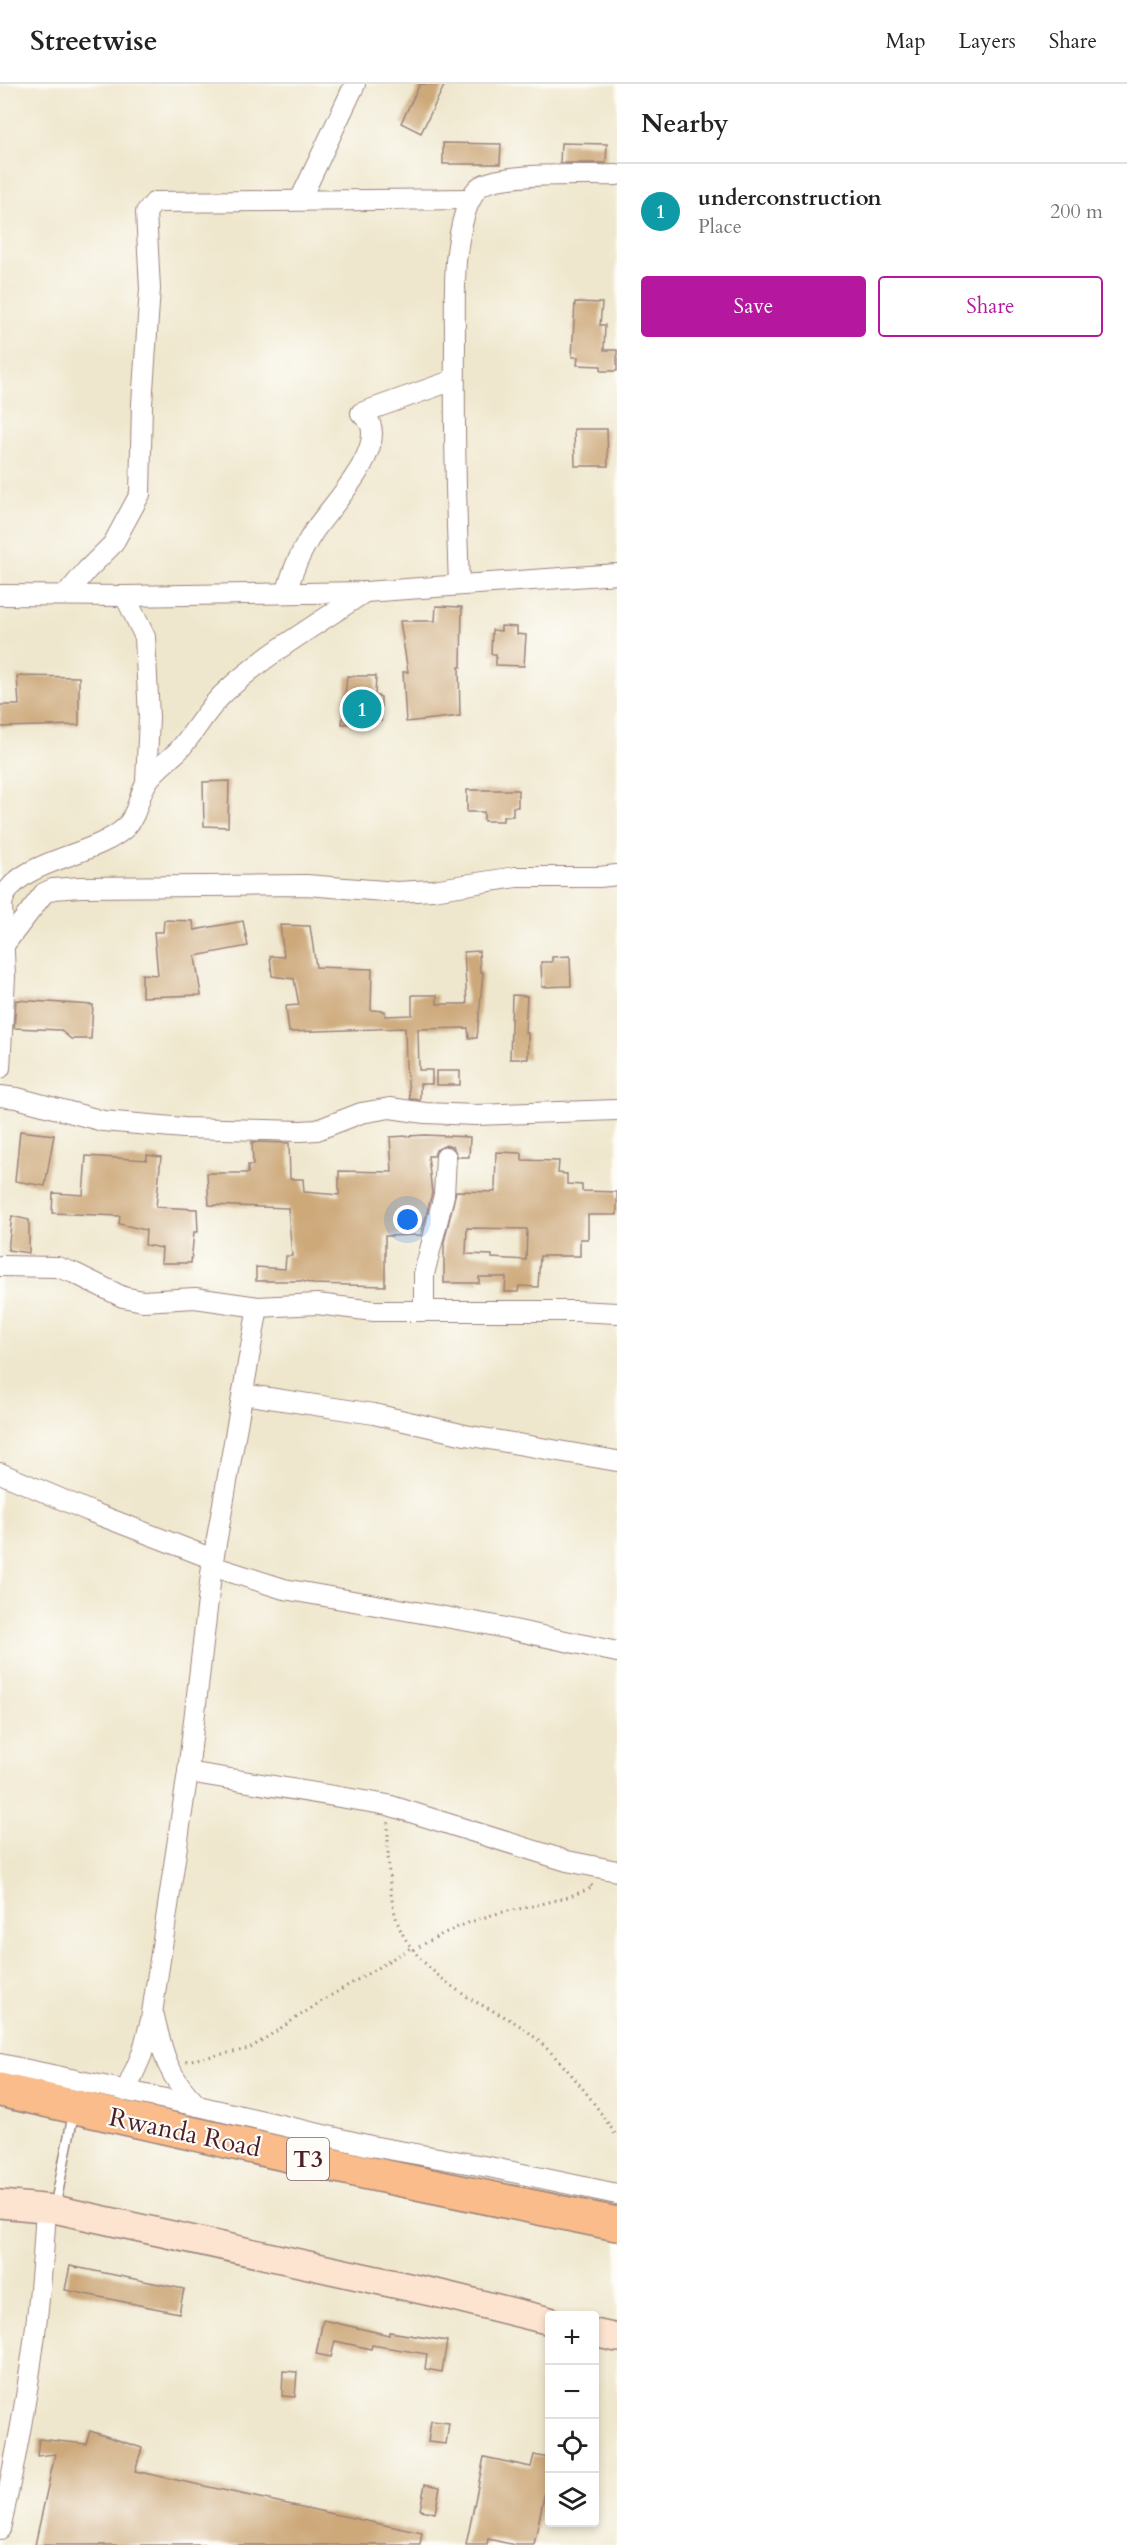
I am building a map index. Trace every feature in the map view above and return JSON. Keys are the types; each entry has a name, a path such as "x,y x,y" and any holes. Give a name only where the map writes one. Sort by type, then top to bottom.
{"highway":[{"name":"Rwanda Road","path":"0,2090 368,2173 617,2224"}],"street":[{"path":"300,200 355,84"},
{"path":"459,585 454,380 456,261 463,220 471,199 478,188 493,181 513,177 617,175"},
{"path":"66,595 113,544 140,494 142,404 150,289 146,212 154,202 471,199"},
{"path":"287,593 289,580 306,546 355,476 370,445 370,423 361,413 454,380"},
{"path":"0,595 125,596 365,592 617,574"},
{"path":"146,782 180,749 223,693 277,652 365,592"},
{"path":"0,876 23,875 101,844 126,826 137,808 146,782 149,717 145,637 125,596"},
{"path":"0,1068 5,997 2,903 5,891 23,875"},
{"path":"4,945 44,893 53,889 306,885 397,892 433,890 516,877 617,875"},
{"path":"0,1096 17,1098 103,1121 184,1128 278,1131 317,1130 361,1113 390,1108 424,1113 476,1115 617,1110"},
{"path":"424,1311 424,1274 444,1196 446,1156"},
{"path":"0,1266 57,1267 123,1297 143,1301 195,1298 258,1306 317,1304 374,1311 617,1313"},
{"path":"126,2091 142,2054 152,2010 188,1772 213,1563 258,1306"},
{"path":"243,1394 374,1414 465,1435 617,1461"},
{"path":"0,1473 213,1563 284,1589 491,1625 617,1652"},
{"path":"188,1772 388,1805 567,1861 617,1871"},
{"path":"152,2010 167,2064 179,2088 198,2106"},
{"path":"0,2064 371,2146 489,2167 617,2194"},
{"path":"0,2205 50,2208 449,2296 545,2320"},
{"path":"0,2529 14,2467 38,2321 50,2208"},
{"path":"599,2334 617,2338"}],"lane":[{"path":"50,2208 74,2108"}],"path":[{"path":"388,1805 388,1856 391,1889 401,1930 413,1949 433,1970 467,1997 531,2033 577,2081 617,2137"},
{"path":"167,2064 249,2049 322,2001 434,1937 463,1924 574,1896 593,1887 567,1861"}],"building":[{"path":"420,84 445,84 421,133 401,123"},
{"path":"443,143 501,144 500,164 443,164"},
{"path":"561,143 607,144 606,163 560,163"},
{"path":"575,302 602,303 600,325 605,325 604,350 617,350 617,371 601,371 601,366 577,365 578,357 572,357"},
{"path":"574,429 607,429 608,466 575,466"},
{"path":"436,606 462,607 461,667 459,667 460,716 406,722 403,672 408,672 400,621 435,621"},
{"path":"501,626 517,627 517,634 526,635 524,666 496,665 496,654 491,654 492,630 501,631"},
{"path":"17,676 79,677 79,725 0,727 0,705 19,705"},
{"path":"347,676 376,676 375,695 381,697 381,721 342,724"},
{"path":"229,781 228,827 204,826 203,782"},
{"path":"467,790 518,790 518,807 513,807 513,816 503,816 503,821 484,821 484,812 467,812"},
{"path":"164,920 193,921 194,930 243,921 248,946 195,956 201,995 142,997 142,974 158,975 154,932 163,932"},
{"path":"280,925 310,926 316,967 372,969 371,1010 385,1011 385,1016 412,1015 412,995 437,995 437,1004 467,1004 464,952 479,951 480,972 483,972 477,1038 469,1038 468,1028 418,1029 419,1070 432,1070 432,1084 420,1084 420,1100 410,1099 405,1028 289,1032 286,1006 299,1005 294,979 272,976 270,956 284,957"},
{"path":"570,956 571,986 542,987 541,962 552,962 552,957"},
{"path":"512,995 527,996 525,1033 528,1033 528,1059 510,1059"},
{"path":"16,1000 93,1005 91,1039 71,1039 60,1030 14,1028"},
{"path":"436,1071 460,1071 460,1085 436,1085"},
{"path":"20,1131 54,1135 45,1186 15,1181"},
{"path":"425,1135 470,1137 469,1157 458,1157 453,1147 446,1145 436,1150 434,1156 428,1156 432,1193 421,1235 385,1236 385,1286 256,1281 256,1267 285,1269 286,1256 292,1256 288,1208 209,1205 207,1173 248,1173 248,1165 253,1165 252,1142 289,1143 290,1179 303,1179 304,1192 339,1195 339,1171 392,1172 390,1137"},
{"path":"496,1152 522,1153 522,1160 559,1161 558,1173 567,1174 567,1184 582,1185 582,1191 617,1192 617,1215 588,1215 588,1239 580,1239 580,1256 540,1256 538,1287 519,1286 518,1292 505,1292 506,1277 479,1277 479,1283 444,1283 444,1242 456,1191 495,1192","holes":["467,1228 527,1229 526,1260 466,1254"]},
{"path":"147,1155 161,1157 156,1207 197,1209 198,1232 194,1232 191,1263 161,1263 162,1248 145,1245 146,1230 119,1224 120,1216 52,1213 53,1193 83,1195 86,1156 147,1160"},
{"path":"12,1216 29,1220 29,1253 8,1250"},
{"path":"70,2266 184,2289 179,2313 65,2290"},
{"path":"323,2320 389,2335 389,2332 447,2341 442,2372 425,2369 427,2354 372,2345 371,2349 335,2341 331,2357 316,2354"},
{"path":"283,2371 297,2372 295,2397 282,2396"},
{"path":"431,2421 449,2423 446,2444 428,2442"},
{"path":"90,2431 142,2448 135,2471 422,2533 420,2545 35,2545 55,2454 37,2456 39,2439 86,2444"},
{"path":"534,2455 545,2457 545,2491 534,2545 515,2545 488,2539 487,2545 466,2545 484,2457 531,2467"},
{"path":"425,2484 440,2487 435,2513 420,2510"}],"place":[{"name":"underconstruction","path":"362,709"}]}
